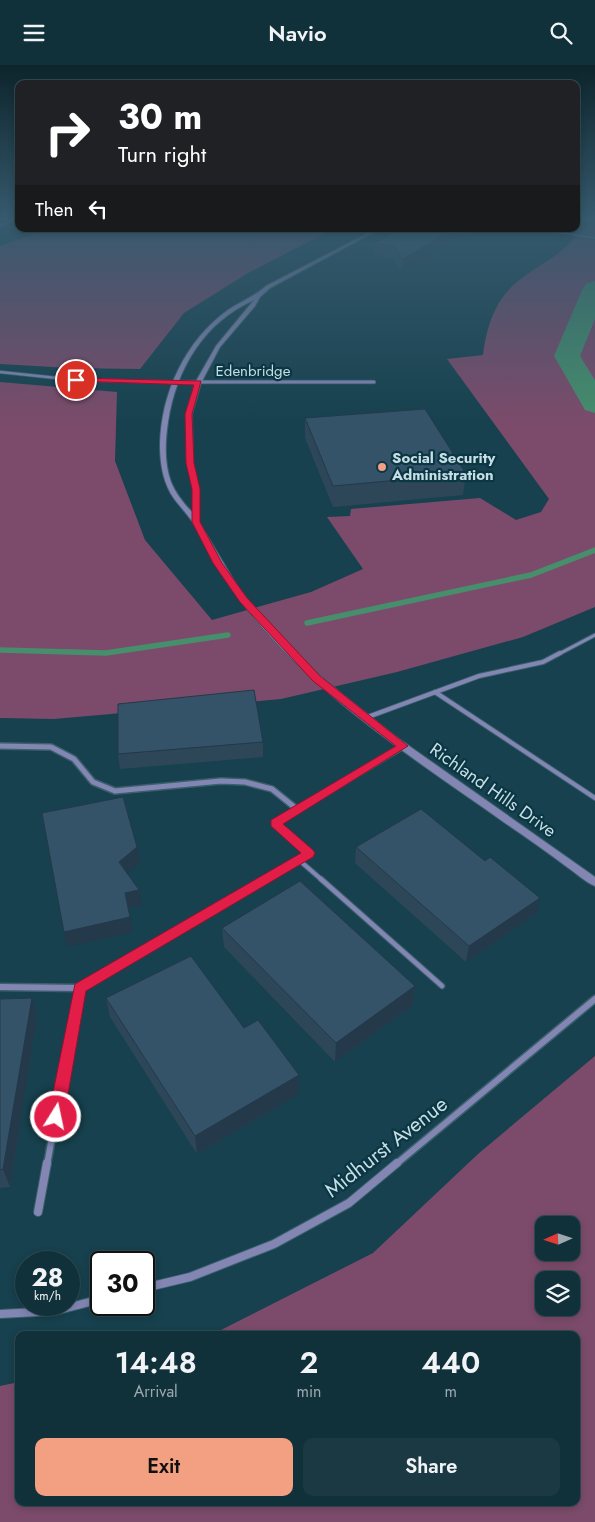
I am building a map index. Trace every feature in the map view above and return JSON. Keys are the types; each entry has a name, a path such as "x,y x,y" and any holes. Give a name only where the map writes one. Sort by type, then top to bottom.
{"street":[{"name":"Richland Hills Drive","path":"269,287 258,296 240,303 207,331 196,344 175,382 165,420 163,446 165,465 173,493 196,522 218,563 244,600 316,678 403,746 595,882"},
{"name":"Richland Hills Drive","path":"196,522 196,489 190,463 189,414 198,383 218,346 253,305 258,296"},
{"name":"Edenbridge","path":"175,382 374,381"},
{"path":"0,746 51,747 74,759 93,782 115,791 221,781 245,782 272,789 298,810"},
{"path":"0,987 80,988 299,860 309,853 276,823 403,746"},
{"path":"38,1213 80,988"},
{"name":"Midhurst Avenue","path":"155,1285 190,1277 274,1244 349,1203 595,999"},
{"path":"0,1313 54,1311 90,1302"}],"lane":[{"name":"Edenbridge","path":"0,372 13,375 76,380 175,382"},
{"path":"365,718 479,676 543,662 595,635"},
{"path":"435,692 595,798"},
{"path":"299,860 442,986"}],"shaded area":[{"path":"0,287 226,287 184,313 140,369 0,364"},
{"path":"511,287 595,287 595,607 523,637 397,672 281,699 54,719 0,718 0,382 117,392 115,461 145,540 212,620 311,592 363,569 327,517 350,516 351,509 480,498 516,520 541,512 549,499 447,359 483,355 490,322 499,303"},
{"path":"595,1056 595,1522 0,1522 0,1386 15,1383 15,1506 580,1506 580,1331 219,1331 373,1253 478,1154"}],"building":[{"name":"Social Security Administration","path":"425,409 466,474 333,486 305,418"},
{"path":"254,690 263,742 118,754 118,704"},
{"path":"123,797 137,847 119,862 139,890 125,893 130,917 64,932 42,813"},
{"path":"421,809 485,861 490,857 540,898 469,946 356,847"},
{"path":"300,881 415,986 336,1043 222,928"},
{"path":"191,956 244,1028 258,1020 299,1075 195,1136 106,998"},
{"path":"32,998 3,1169 0,1170 0,999"}],"waterway":[{"path":"595,288 567,356 595,404"},
{"path":"307,623 531,575 595,550"},
{"path":"0,650 106,653 228,635"}],"place":[{"name":"Social Security Administration","path":"382,467"}],"route":[{"path":"56,1117 80,988 309,853 276,823 403,746 316,678 275,636 244,600 218,563 196,522 196,489 190,463 189,414 198,383 76,380"}]}
